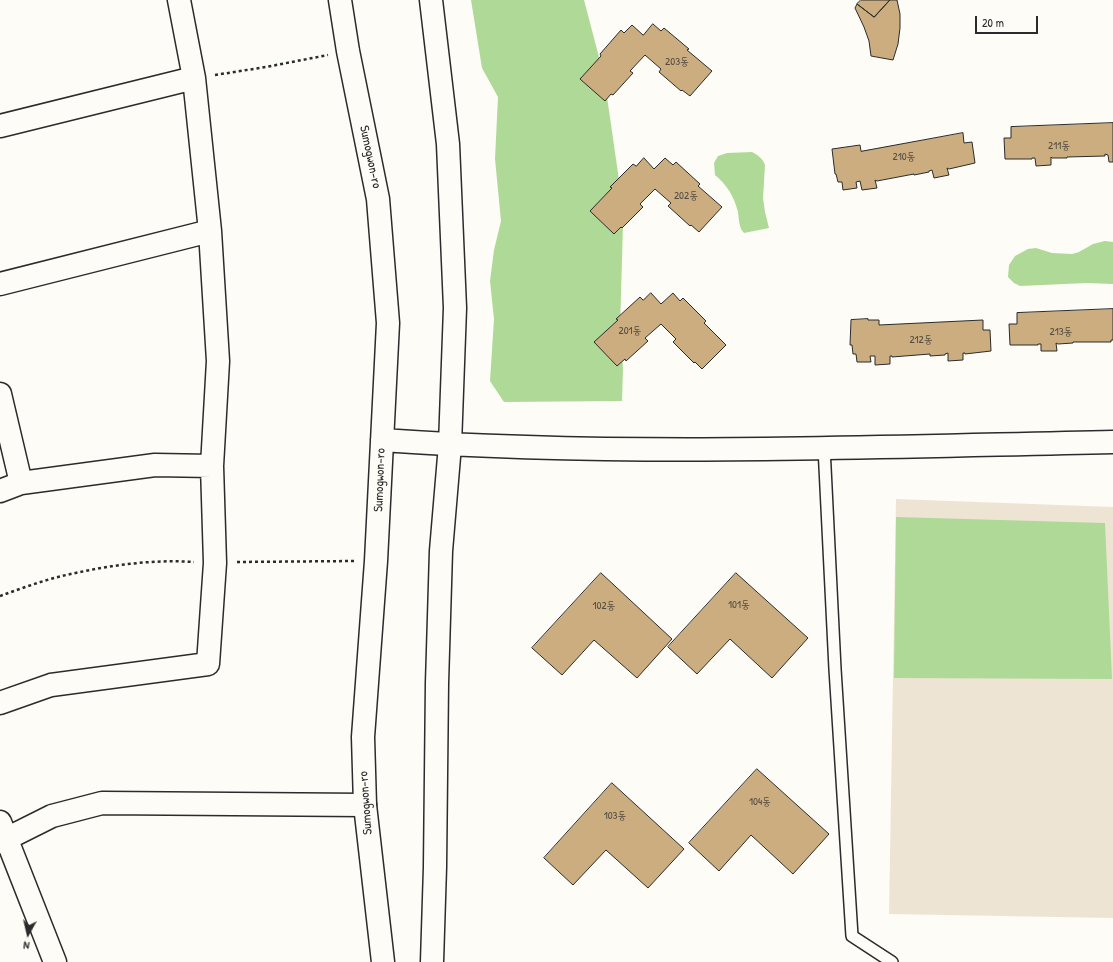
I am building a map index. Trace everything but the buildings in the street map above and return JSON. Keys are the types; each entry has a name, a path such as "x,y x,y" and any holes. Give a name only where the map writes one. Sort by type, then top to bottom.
{"street":[{"path":"0,703 51,685 208,664 215,563 212,466 218,361 210,231 194,78 179,0"},
{"name":"Sumogwon-ro","path":"340,0 348,51 378,199 388,323 376,561 363,737 365,805 383,962"},
{"path":"431,0 448,144 454,308 450,445 441,551 432,962"},
{"path":"0,126 194,78"},
{"path":"0,284 210,231"},
{"path":"0,394 21,482"},
{"path":"382,440 450,445 689,451 1113,442"},
{"path":"0,491 21,482 155,465 212,466"},
{"path":"55,962 2,835 52,816 102,803 365,805"}],"lane":[{"path":"824,447 835,676 852,936 892,962"}],"path":[{"path":"194,78 266,67 348,51"},
{"path":"0,596 61,576 106,567 172,560 215,563 376,561"}],"shaded area":[{"path":"896,499 1113,507 1113,918 889,914"}],"green space":[{"path":"471,0 584,0 604,76 619,180 623,224 620,330 623,368 622,401 504,402 490,381 494,319 490,281 494,250 501,221 495,159 498,97 482,68"},
{"path":"752,152 760,157 765,165 763,198 769,228 744,233 740,226 738,212 732,196 715,175 714,163 718,156 727,153"},
{"path":"1105,241 1113,242 1113,284 1087,283 1020,286 1008,277 1009,265 1015,256 1028,249 1036,248 1052,253 1072,254 1079,252 1093,244"},
{"path":"896,517 1105,523 1112,679 894,678"}]}
